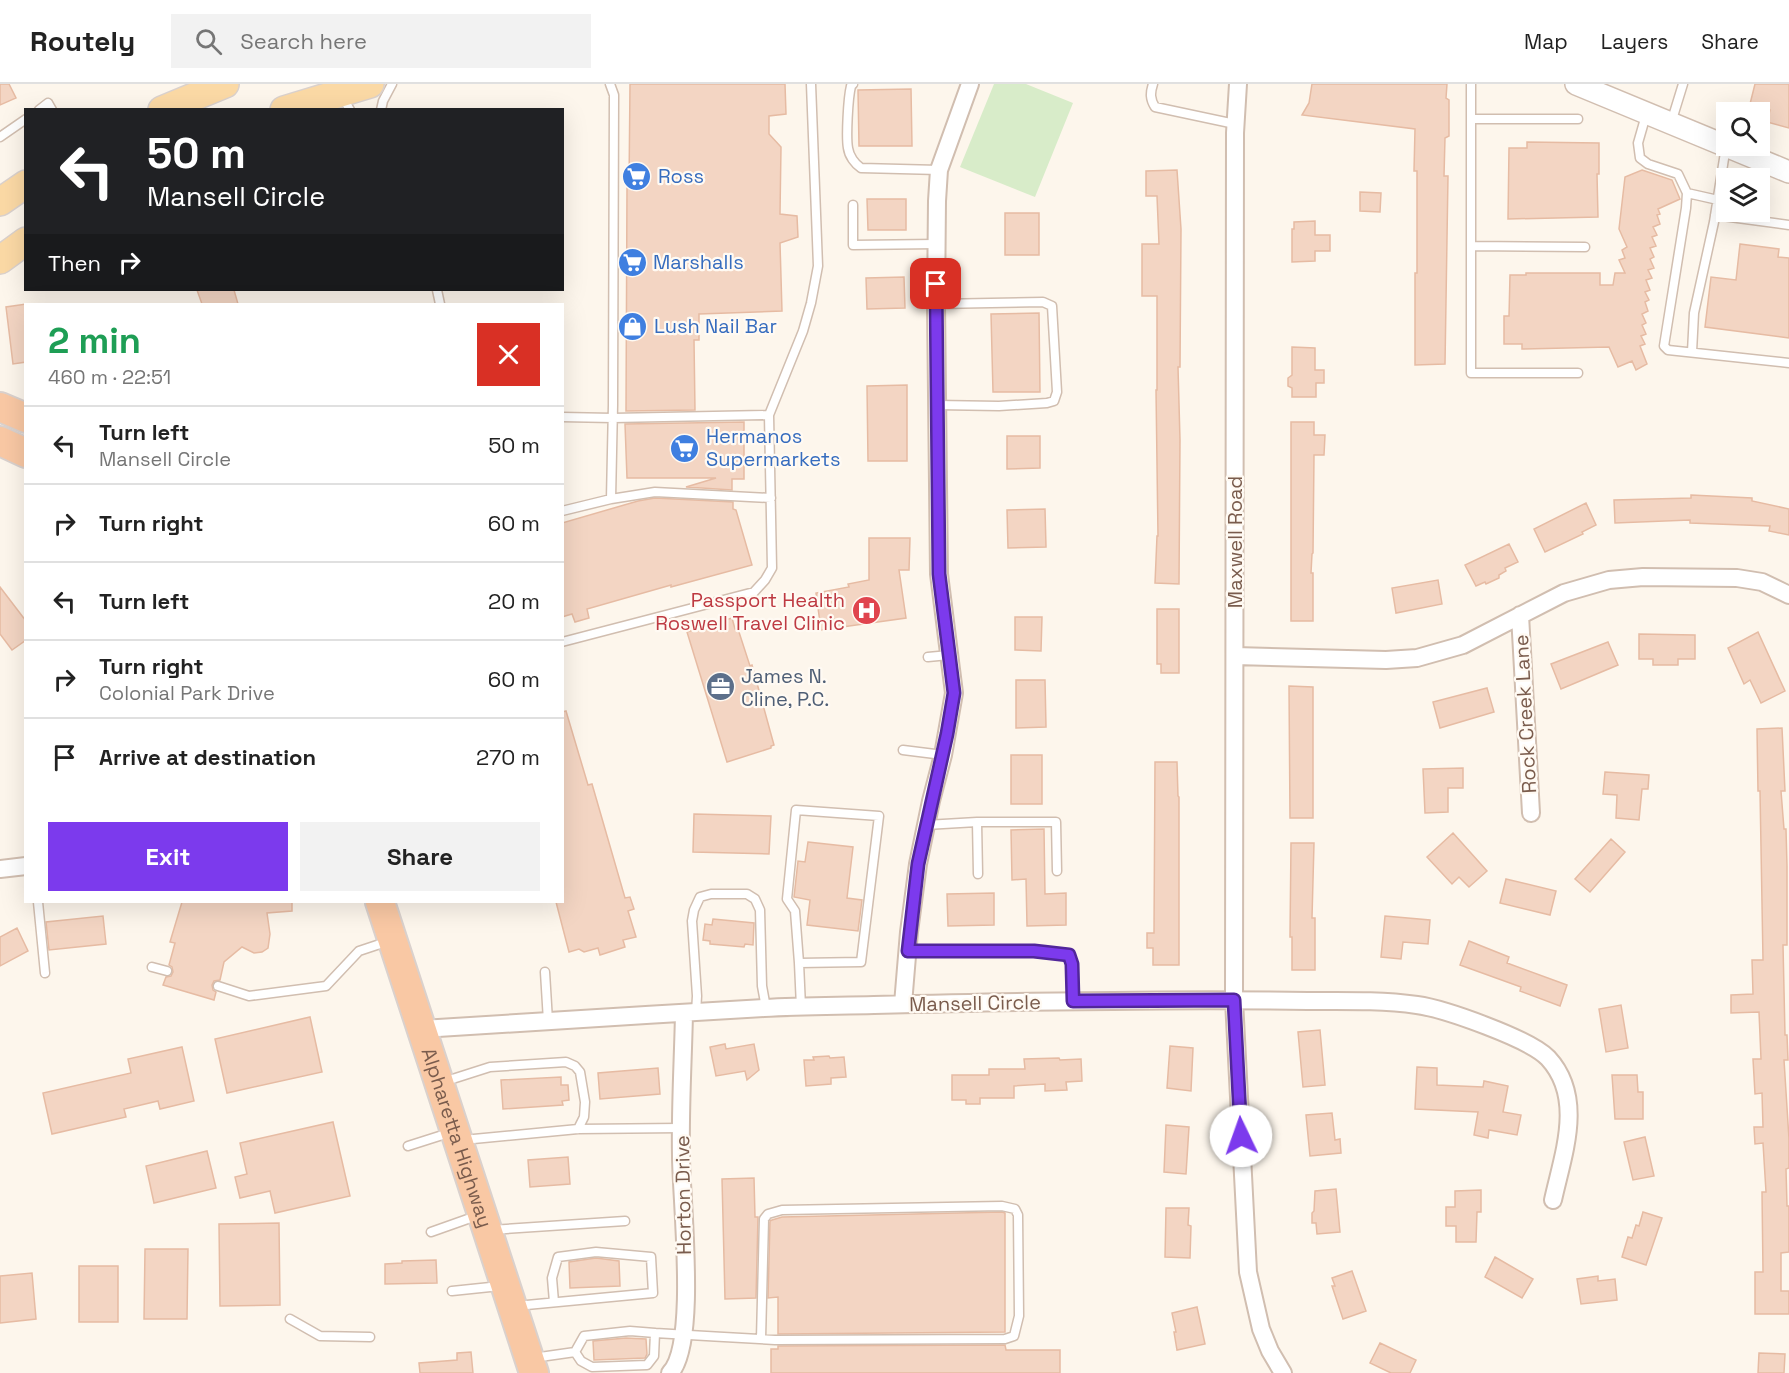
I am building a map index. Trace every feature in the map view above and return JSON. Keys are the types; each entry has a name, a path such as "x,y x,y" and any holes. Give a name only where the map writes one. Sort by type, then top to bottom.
{"highway":[{"path":"0,441 24,452"},
{"name":"Alpharetta Highway","path":"380,903 531,1366"}],"main road":[{"path":"167,108 225,84"},
{"path":"292,108 342,96 370,84"},
{"path":"0,202 24,185"},
{"path":"0,260 24,242"}],"street":[{"path":"903,1004 918,864 943,755 954,693 939,574 937,201 939,170 970,84"},
{"name":"Maxwell Road","path":"1238,84 1235,124 1234,1000 1248,1272 1261,1329 1283,1373"},
{"path":"1576,84 1716,142"},
{"path":"1750,156 1789,172"},
{"path":"1235,656 1386,660 1417,658 1463,645 1564,593 1609,580 1643,577 1737,578 1762,582 1789,595"},
{"name":"Rock Creek Lane","path":"1520,615 1531,813"},
{"path":"0,869 24,866"},
{"name":"Mansell Circle","path":"422,1029 766,1008 903,1004 1234,1000 1419,1005 1446,1012 1536,1047 1558,1070 1569,1100 1569,1121 1553,1200"},
{"name":"Horton Drive","path":"670,1373 680,1358 687,1308 681,1128 690,1013"}],"lane":[{"path":"381,108 392,84"},
{"path":"610,84 614,95 611,498"},
{"path":"564,641 754,592 772,568 769,415 802,331 811,303 818,266 812,84"},
{"path":"853,84 849,95 848,148 856,165 861,168 939,170"},
{"path":"1153,84 1151,100 1155,107 1235,124"},
{"path":"1472,84 1471,373 1578,373"},
{"path":"1671,123 1683,84"},
{"path":"1647,113 1638,143 1640,158 1648,164 1678,174 1687,193 1664,346 1668,350 1789,363"},
{"path":"1471,119 1578,119"},
{"path":"0,137 24,120"},
{"path":"1687,193 1716,200"},
{"path":"853,205 853,244 937,244"},
{"path":"1692,352 1694,313 1716,210"},
{"path":"1715,215 1789,225"},
{"path":"1471,246 1585,247"},
{"path":"936,304 1043,302 1052,306 1057,392 1054,401 1047,403 999,406 937,405"},
{"path":"564,417 769,415"},
{"path":"564,510 611,498 655,492 771,498"},
{"path":"928,657 949,655"},
{"path":"903,750 943,755"},
{"path":"799,963 861,962 879,816 796,810 787,899 795,911 801,1007"},
{"path":"926,825 977,822 1056,822 1057,871"},
{"path":"977,822 978,874"},
{"path":"690,1013 697,996 692,921 700,897 711,894 747,894 752,895 758,903 761,927 762,986 766,1008"},
{"path":"38,903 45,973"},
{"path":"218,986 249,996 326,986 359,951 393,940"},
{"path":"908,951 1034,951 1069,955 1072,964 1073,1001"},
{"path":"152,967 167,971"},
{"path":"545,972 548,1021"},
{"path":"440,1083 490,1067 566,1062 575,1066 580,1072 585,1102 584,1117 578,1130"},
{"path":"408,1146 457,1136 681,1128"},
{"path":"531,1366 574,1352 584,1336 630,1331 761,1340 1005,1339 1014,1336 1018,1316 1018,1215 1015,1209 1002,1206 794,1210 774,1211 768,1214 764,1219 761,1340"},
{"path":"431,1232 485,1222 625,1221"},
{"path":"452,1291 554,1302 654,1293 651,1257 596,1252 558,1257 552,1278 554,1302"},
{"path":"290,1319 320,1336 370,1336"},
{"path":"574,1352 580,1361 592,1367 647,1365 654,1356 655,1333"}],"green space":[{"path":"994,84 1026,84 1073,103 1035,197 960,167"}],"building":[{"path":"0,84 9,84 16,98 0,105"},
{"path":"630,84 785,84 786,114 769,116 769,134 781,147 780,214 797,216 798,237 780,243 782,311 699,314 699,340 694,340 695,410 626,411"},
{"path":"1312,84 1447,84 1449,136 1445,138 1444,176 1448,176 1445,364 1415,365 1417,171 1414,171 1415,129 1302,115 1309,103"},
{"path":"1755,84 1789,84 1789,128 1770,123 1770,102 1750,102"},
{"path":"911,89 912,146 859,146 858,90"},
{"path":"1527,142 1599,143 1598,217 1508,219 1509,148 1527,148"},
{"path":"1177,170 1181,229 1180,367 1178,367 1179,584 1155,583 1158,536 1157,296 1142,296 1142,244 1159,244 1157,196 1146,196 1146,171"},
{"path":"1642,170 1672,180 1680,199 1658,209 1660,224 1653,227 1657,235 1652,237 1656,246 1650,248 1654,257 1650,259 1654,268 1648,270 1652,278 1646,280 1650,290 1645,292 1649,300 1645,302 1648,311 1642,314 1646,323 1642,325 1646,334 1641,336 1645,344 1640,346 1647,364 1636,370 1632,361 1618,367 1609,347 1522,349 1522,344 1504,344 1504,316 1509,316 1510,275 1600,273 1600,285 1613,285 1615,273 1625,273 1619,260 1625,258 1622,250 1627,247 1619,229 1625,177"},
{"path":"1360,192 1381,193 1380,212 1360,211"},
{"path":"867,199 906,199 906,230 868,230"},
{"path":"1005,213 1039,213 1039,255 1005,255"},
{"path":"1315,221 1315,235 1330,235 1330,251 1315,251 1315,261 1292,262 1294,222"},
{"path":"1740,244 1779,249 1778,257 1789,258 1789,338 1705,327 1711,277 1736,280"},
{"path":"904,277 905,308 867,309 866,278"},
{"path":"197,291 234,291 238,303 202,303"},
{"path":"24,304 24,362 13,364 6,307"},
{"path":"1039,313 1040,392 993,392 991,314"},
{"path":"1292,347 1315,348 1315,370 1324,370 1324,383 1316,383 1316,397 1292,397 1292,388 1288,386 1288,378 1292,375"},
{"path":"907,385 907,461 868,461 867,386"},
{"name":"Hermanos Supermarkets","path":"744,422 744,479 732,479 732,490 686,487 716,478 627,478 625,424"},
{"path":"1291,422 1314,422 1314,435 1325,435 1324,455 1314,455 1311,573 1313,573 1313,621 1291,621"},
{"path":"1007,436 1040,436 1040,468 1007,469"},
{"path":"1691,495 1752,498 1752,501 1789,509 1789,535 1769,531 1770,526 1690,523 1690,520 1615,523 1614,500 1691,498"},
{"path":"655,498 733,502 733,509 736,510 752,565 587,609 589,618 575,622 572,614 564,616 564,522"},
{"path":"1586,503 1596,525 1582,532 1583,534 1545,552 1534,529"},
{"path":"1045,509 1046,547 1008,548 1007,510"},
{"path":"869,538 910,538 909,570 899,570 906,618 821,630 816,593 849,587 848,584 869,580"},
{"path":"1509,544 1518,562 1505,568 1506,571 1499,575 1499,578 1476,586 1465,565"},
{"path":"1438,580 1442,604 1396,613 1392,588"},
{"path":"0,587 24,618 24,641 12,650 0,634"},
{"path":"1157,609 1179,609 1179,673 1161,673 1161,664 1157,664"},
{"path":"1015,617 1042,617 1041,651 1015,650"},
{"path":"732,618 750,666 752,665 774,745 771,748 727,762 687,632"},
{"path":"1758,632 1785,691 1761,703 1750,680 1744,684 1728,648"},
{"path":"1639,634 1695,635 1695,659 1678,659 1678,665 1653,665 1653,659 1639,659"},
{"path":"1608,642 1618,665 1561,689 1551,664"},
{"path":"1016,680 1045,680 1046,727 1016,728"},
{"path":"1289,686 1313,687 1313,818 1290,818"},
{"path":"1487,688 1494,712 1440,728 1433,702"},
{"path":"566,711 588,785 592,784 625,898 630,897 634,909 628,911 636,937 623,940 625,947 600,955 598,948 584,952 579,949 569,952 556,903 564,903 564,712"},
{"path":"1782,728 1785,791 1781,791 1784,829 1786,829 1787,866 1787,945 1783,945 1785,1035 1787,1035 1788,1060 1784,1060 1789,1139 1789,1168 1786,1169 1789,1252 1781,1253 1781,1291 1789,1291 1789,1314 1755,1314 1755,1272 1763,1272 1762,1192 1766,1192 1763,1143 1755,1144 1754,1127 1763,1127 1762,1093 1755,1094 1753,1059 1761,1059 1759,1012 1731,1013 1731,995 1753,994 1752,960 1763,960 1757,729"},
{"path":"1011,755 1042,755 1042,804 1011,804"},
{"path":"1155,762 1177,762 1179,965 1153,965 1153,948 1147,948 1147,933 1154,933"},
{"path":"1463,768 1463,788 1448,788 1448,812 1425,813 1423,769"},
{"path":"1605,772 1649,775 1648,789 1642,789 1639,820 1616,818 1617,795 1603,794"},
{"path":"694,814 771,816 769,854 693,852"},
{"path":"1044,829 1045,894 1066,893 1066,925 1027,926 1026,879 1012,880 1011,830"},
{"path":"1453,833 1487,871 1469,887 1459,877 1452,884 1427,857"},
{"path":"1611,839 1625,852 1590,892 1575,879"},
{"path":"808,842 853,847 847,898 862,900 858,931 807,925 810,900 794,897 798,861 805,862"},
{"path":"1291,843 1314,843 1312,918 1315,918 1315,970 1292,970"},
{"path":"1506,879 1556,891 1550,915 1500,903"},
{"path":"994,893 994,925 948,926 947,894"},
{"path":"182,903 292,903 292,911 267,913 270,934 268,948 254,953 242,947 224,962 220,980 214,981 212,985 216,992 214,1000 163,985 166,977 171,976 173,972 169,965 175,943 170,942"},
{"path":"103,916 106,944 49,950 46,922"},
{"path":"1385,916 1430,920 1428,944 1403,942 1401,959 1381,957"},
{"path":"713,919 754,923 753,945 745,944 744,947 710,944 710,941 703,940 705,924 712,925"},
{"path":"17,928 28,951 0,966 0,937"},
{"path":"1469,941 1509,957 1507,963 1567,985 1560,1006 1520,991 1521,987 1460,965"},
{"path":"1621,1005 1628,1048 1606,1052 1599,1009"},
{"path":"310,1017 322,1072 227,1093 215,1039"},
{"path":"1320,1030 1325,1085 1303,1087 1298,1032"},
{"path":"725,1044 726,1049 754,1044 759,1070 747,1080 745,1071 716,1076 710,1047"},
{"path":"1170,1046 1193,1048 1191,1091 1167,1088"},
{"path":"182,1047 194,1101 160,1109 158,1101 124,1109 126,1117 52,1134 43,1093 131,1073 128,1059"},
{"path":"829,1056 830,1058 844,1057 846,1077 831,1078 831,1084 806,1086 804,1060"},
{"path":"1059,1058 1060,1060 1081,1059 1082,1081 1066,1082 1067,1090 1045,1091 1045,1084 1014,1086 1014,1098 980,1098 980,1104 966,1104 966,1100 952,1100 952,1075 989,1075 989,1069 1025,1069 1024,1059"},
{"path":"1417,1067 1437,1068 1437,1085 1483,1087 1484,1081 1508,1086 1503,1112 1521,1115 1517,1135 1489,1130 1488,1138 1474,1135 1478,1112 1415,1109"},
{"path":"658,1068 660,1094 600,1099 598,1073"},
{"path":"1612,1075 1637,1075 1638,1092 1643,1092 1643,1119 1615,1119"},
{"path":"561,1077 561,1085 568,1085 569,1100 562,1101 563,1105 503,1109 501,1080"},
{"path":"1332,1113 1335,1140 1340,1139 1341,1153 1310,1156 1306,1115"},
{"path":"333,1122 350,1196 275,1213 270,1191 240,1198 235,1177 247,1174 240,1143"},
{"path":"1166,1125 1189,1127 1186,1174 1164,1172"},
{"path":"1645,1137 1654,1176 1633,1180 1624,1142"},
{"path":"207,1151 216,1188 154,1203 146,1166"},
{"path":"568,1157 570,1184 530,1187 528,1160"},
{"path":"754,1178 755,1217 758,1217 756,1298 725,1299 722,1179"},
{"path":"1336,1189 1340,1232 1317,1234 1316,1223 1312,1223 1315,1191"},
{"path":"1481,1190 1481,1212 1477,1212 1476,1242 1456,1242 1456,1226 1446,1226 1446,1207 1455,1207 1455,1191"},
{"path":"1166,1208 1189,1208 1190,1258 1165,1257"},
{"path":"1643,1212 1662,1218 1646,1265 1622,1257 1628,1237 1632,1238"},
{"path":"1005,1213 1005,1332 778,1334 778,1297 768,1298 770,1221 782,1217"},
{"path":"279,1223 280,1305 220,1306 219,1224"},
{"path":"145,1249 188,1249 187,1319 144,1319"},
{"path":"1495,1257 1533,1279 1522,1298 1485,1277"},
{"path":"596,1258 619,1261 620,1286 570,1288 569,1262"},
{"path":"436,1260 437,1283 385,1284 385,1264"},
{"path":"79,1266 118,1266 118,1322 79,1322"},
{"path":"1352,1271 1366,1311 1343,1319 1332,1286 1335,1286 1332,1278"},
{"path":"32,1273 36,1319 0,1323 0,1276"},
{"path":"1598,1276 1598,1281 1615,1279 1617,1300 1581,1304 1577,1279"},
{"path":"1197,1307 1205,1344 1177,1350 1172,1313"},
{"path":"646,1339 645,1358 594,1360 593,1341"},
{"path":"1380,1343 1416,1360 1410,1373 1391,1373 1370,1363"},
{"path":"1005,1345 1006,1350 1060,1350 1060,1373 771,1373 771,1349 778,1349 778,1346"},
{"path":"471,1352 473,1373 420,1373 419,1363 457,1360 457,1353"},
{"path":"1759,1353 1785,1354 1784,1373 1758,1373"}],"place":[{"name":"Ross","path":"637,176"},
{"name":"Marshalls","path":"632,262"},
{"name":"Lush Nail Bar","path":"633,326"},
{"name":"Hermanos Supermarkets","path":"685,448"},
{"name":"Passport Health Roswell Travel Clinic","path":"866,611"},
{"name":"James N. Cline, P.C.","path":"720,687"}],"route":[{"path":"936,284 939,574 954,693 943,755 918,864 908,951 1034,951 1069,955 1072,964 1073,1001 1234,1000 1241,1136"}]}
